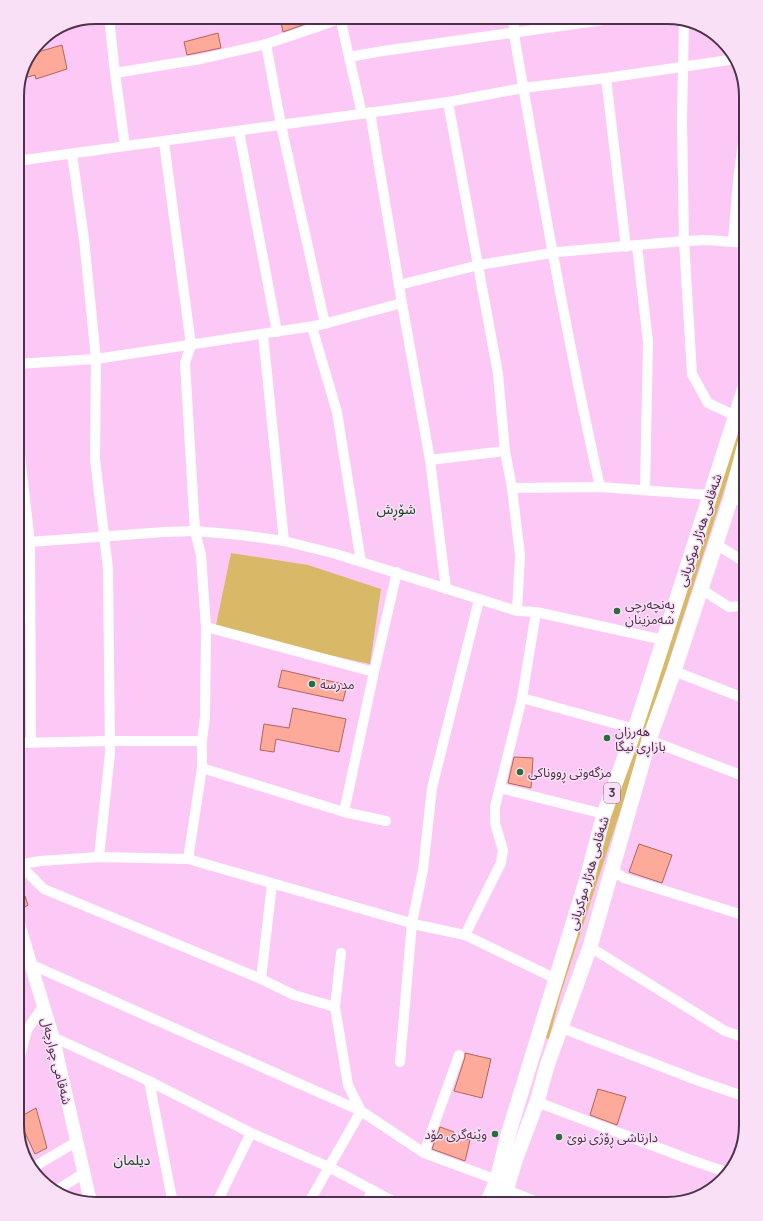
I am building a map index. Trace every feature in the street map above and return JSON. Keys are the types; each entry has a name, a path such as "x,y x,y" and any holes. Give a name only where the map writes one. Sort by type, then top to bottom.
{"highway":[{"name":"شەقامی ھەژار موکریانی","path":"502,1197 508,1135 530,1067 604,814 635,730 709,495 739,406"},
{"name":"شەقامی ھەژار موکریانی","path":"493,1197 502,1185 516,1158 537,1102 590,947 649,740 674,671 716,544 739,467"},
{"path":"538,1038 541,1043 551,1047 559,1034"},
{"path":"530,1067 541,1067 546,1072"}],"main road":[{"name":"شەقامی چوارچەل","path":"24,943 52,1037 89,1197"}],"street":[{"path":"111,24 115,73 125,146"},
{"path":"115,73 201,59 266,44 324,24"},
{"path":"342,24 349,57 366,113 399,285 430,460 446,589"},
{"path":"513,24 523,88 553,253 584,415 600,487"},
{"path":"349,57 573,24"},
{"path":"684,26 682,120 684,241 692,374 708,404 736,416"},
{"path":"266,44 281,125 325,324"},
{"path":"24,160 448,102 523,88 606,78 729,60"},
{"path":"606,78 626,247"},
{"path":"448,102 498,374 505,451 512,488 520,555 517,611"},
{"path":"239,130 277,332"},
{"path":"164,142 191,345 185,363 195,531 200,555 206,628 205,717 202,741 202,768 188,859"},
{"path":"72,154 84,239 96,359 96,459 108,569 110,753 99,858"},
{"path":"733,241 739,173"},
{"path":"399,285 479,265 553,253 684,241 708,240 739,242"},
{"path":"637,246 648,342 645,490"},
{"path":"24,364 96,359 277,332 325,324 402,303"},
{"path":"312,326 337,412 361,562"},
{"path":"263,334 284,541"},
{"path":"430,460 505,451"},
{"path":"512,488 600,487 709,495"},
{"path":"24,490 30,542 29,616 31,743"},
{"path":"731,498 739,500"},
{"path":"24,543 180,531 241,535 284,541 398,572 446,589 517,611 536,612 664,640"},
{"path":"716,544 739,559"},
{"path":"344,812 374,672 398,572"},
{"path":"701,589 729,607 739,606"},
{"path":"400,1062 412,923 423,870 432,788 480,600"},
{"path":"465,935 501,863 503,850 495,823 495,807 522,698 536,612"},
{"path":"24,617 29,616"},
{"path":"206,628 374,672"},
{"path":"674,671 739,696"},
{"path":"522,698 635,730"},
{"path":"649,740 739,774"},
{"path":"24,744 110,741 202,741"},
{"path":"202,768 344,812 386,821"},
{"path":"500,788 604,814"},
{"path":"24,864 99,858 188,859 412,923 465,935 556,979"},
{"path":"24,870 44,889 261,979 294,995 335,1007"},
{"path":"612,870 624,878 739,914"},
{"path":"261,979 272,884"},
{"path":"590,947 725,1031 739,1036"},
{"path":"341,952 335,1007 348,1084 360,1111"},
{"path":"30,964 360,1111 424,1153 527,1197"},
{"path":"24,1041 27,1030 43,1006"},
{"path":"559,1034 739,1095"},
{"path":"52,1037 149,1081 251,1133 328,1167 386,1197"},
{"path":"424,1153 459,1055"},
{"path":"149,1081 172,1197"},
{"path":"537,1102 723,1171"},
{"path":"312,1197 360,1111"},
{"path":"219,1197 251,1133"},
{"path":"36,1165 76,1142"},
{"path":"61,1188 84,1173"},
{"path":"369,1197 373,1190"}],"shaded area":[{"path":"739,411 739,444 560,996 549,1039 545,1038 556,987"},
{"path":"231,553 308,565 381,589 370,664 215,630"}],"building":[{"path":"281,24 305,24 283,32"},
{"path":"218,33 221,48 187,55 184,42"},
{"path":"62,45 67,69 36,79 35,75 26,77 31,64 39,52"},
{"path":"282,670 347,685 343,701 278,687"},
{"path":"293,708 346,719 339,752 276,739 274,752 260,750 264,724 289,728"},
{"name":"مزگەوتی ڕووناکی","path":"514,757 533,758 531,788 508,783"},
{"path":"639,844 672,855 662,883 629,872"},
{"path":"24,897 28,905 24,908"},
{"path":"465,1053 491,1059 482,1098 454,1091"},
{"path":"598,1089 626,1097 617,1125 590,1115"},
{"path":"36,1108 47,1148 35,1154 25,1132 24,1115"},
{"path":"440,1127 454,1132 453,1135 470,1140 465,1161 432,1149"}],"place":[{"name":"پەنچەرچی شەمزینان","path":"617,611"},
{"name":"مدرسة","path":"312,684"},
{"name":"هەرزان بازاڕی نیگا","path":"607,738"},
{"name":"مزگەوتی ڕووناکی","path":"520,772"},
{"name":"وێنەگری مۆد","path":"495,1134"},
{"name":"دارتاشی ڕۆژی نوێ","path":"559,1137"}],"district":[{"name":"شۆڕش","path":"396,509"},
{"name":"دیلمان","path":"132,1160"}]}
